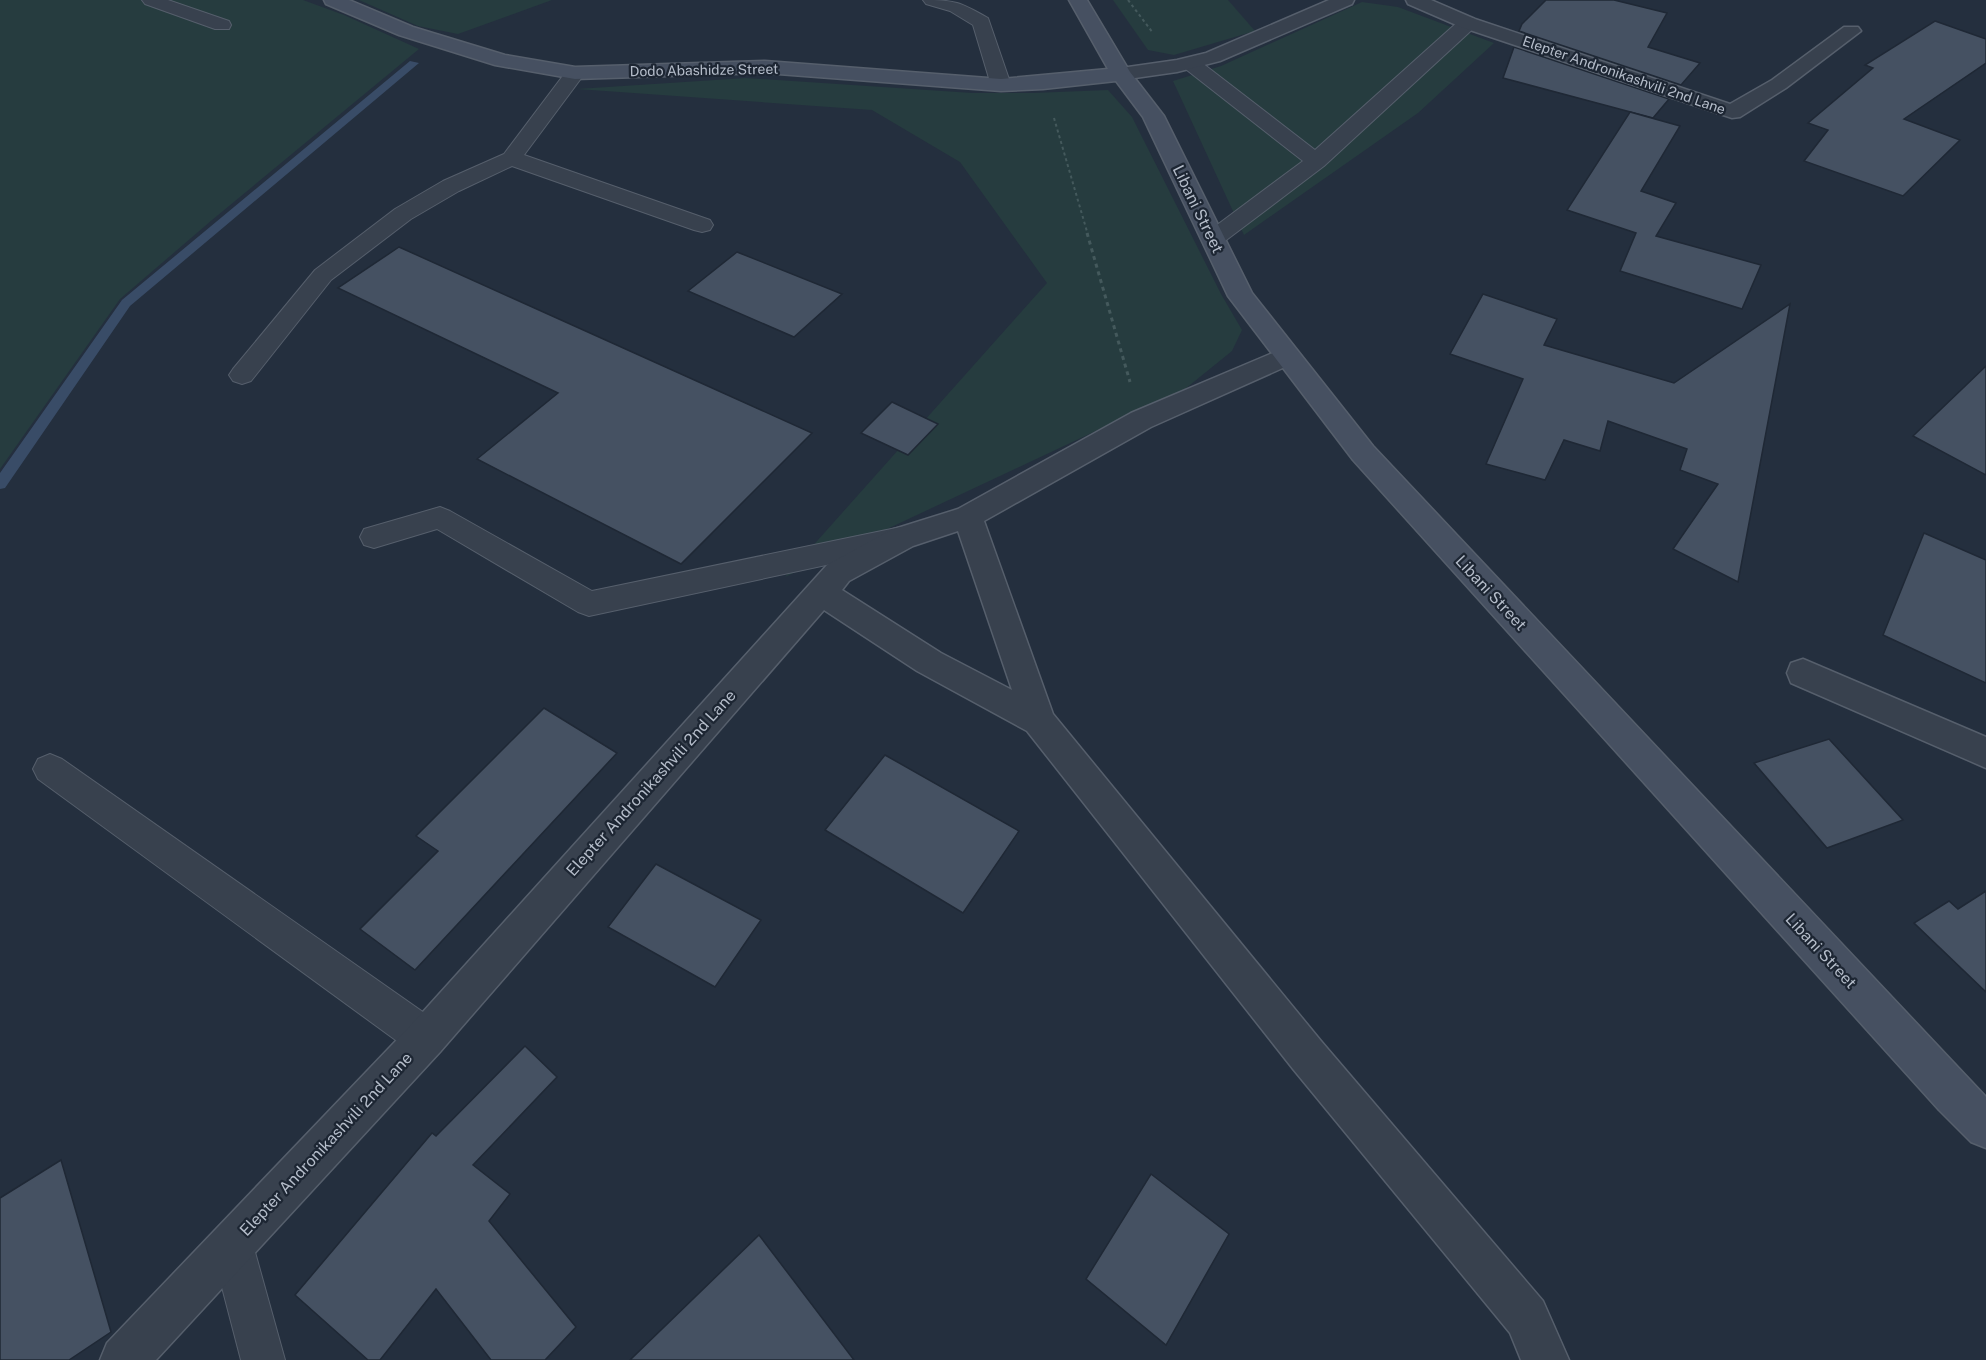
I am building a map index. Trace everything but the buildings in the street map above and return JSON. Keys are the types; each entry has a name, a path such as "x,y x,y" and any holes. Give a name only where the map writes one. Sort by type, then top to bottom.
{"street":[{"name":"Dodo Abashidze Street","path":"333,0 406,31 502,61 575,73 765,67 1001,85 1043,83 1121,74"},
{"name":"Libani Street","path":"1078,0 1121,74 1153,116 1241,296 1363,453 1986,1127"},
{"path":"1121,74 1213,57 1345,0"},
{"name":"Elepter Andronikashvili 2nd Lane","path":"1415,0 1468,23 1732,112 1779,84 1851,31"},
{"name":"Elepter Andronikashvili 2nd Lane","path":"124,1360 426,1038 838,573 902,538 968,517 1142,420 1287,356"},
{"path":"968,517 1039,721 1307,1055 1527,1317 1545,1360"},
{"path":"821,592 929,662 1039,721"},
{"path":"1803,673 1986,753"}],"lane":[{"path":"151,0 222,24"},
{"path":"932,0 956,7 981,22 1001,85"},
{"path":"1213,239 1316,161 1468,23"},
{"path":"1190,63 1316,161"},
{"path":"242,375 323,275 403,214 451,186 511,158 575,73"},
{"path":"511,158 702,225"},
{"path":"374,537 441,518 589,604 902,538"},
{"path":"50,769 426,1038"},
{"path":"232,1245 263,1360"},
{"path":"1527,1317 1570,1360"}],"path":[{"path":"1043,83 1142,420"}],"green space":[{"path":"0,0 303,0 344,15 419,49 120,299 0,469"},
{"path":"359,0 552,0 458,34 418,26"},
{"path":"1113,0 1228,0 1255,31 1174,55 1148,50"},
{"path":"1362,2 1398,7 1494,43 1418,113 1244,235 1173,81 1221,66"},
{"path":"746,78 972,93 1108,90 1132,117 1221,294 1242,330 1232,351 1185,389 785,577 1047,283 960,162 872,110 577,89"}],"waterway":[{"path":"0,484 126,303 414,63"}]}
